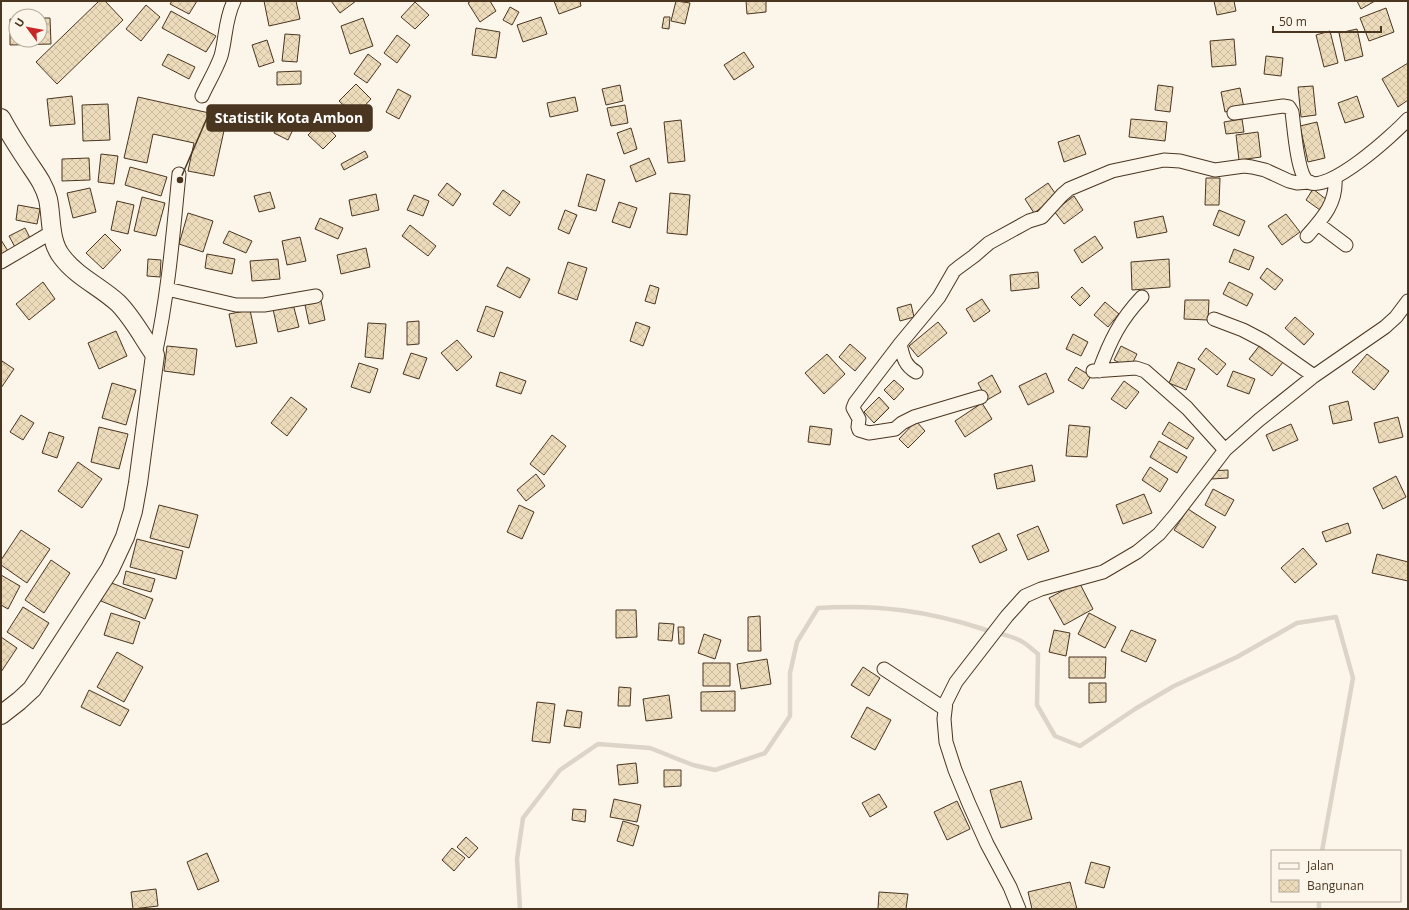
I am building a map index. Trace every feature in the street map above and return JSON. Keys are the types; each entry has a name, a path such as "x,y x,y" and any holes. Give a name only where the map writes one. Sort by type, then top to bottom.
{"street":[{"path":"202,96 221,55 226,22 234,1"},
{"path":"1234,112 1283,106 1289,108 1292,112 1298,158 1303,174 1310,182"},
{"path":"1,118 42,182 48,198 52,232 57,250 61,257 78,273 119,304 129,316 155,355"},
{"path":"981,397 914,418 902,423 895,429 869,433 859,430 858,427 860,419 853,408 855,403 900,344 939,297 954,272 989,243 1029,221 1042,217 1069,189 1112,171 1164,160 1180,161 1215,170 1244,166 1252,167 1265,170 1297,183 1320,183 1335,178 1375,151 1408,119"},
{"path":"1,715 32,689 110,569 123,542 133,511 137,490 155,355 167,289 179,174"},
{"path":"1307,236 1318,224 1333,201 1336,190 1335,178"},
{"path":"1318,224 1346,245"},
{"path":"1,262 52,232"},
{"path":"167,289 236,305 264,305 316,296"},
{"path":"1142,297 1129,310 1118,327 1096,371 1136,368 1145,371 1187,408 1225,450"},
{"path":"1019,909 1010,887 972,811 955,770 946,742 944,719 946,702 956,682 1007,616 1025,596 1040,589 1103,572 1137,552 1159,534 1225,450 1259,420 1314,376 1385,326 1396,317 1408,301"},
{"path":"1214,319 1243,330 1264,341 1314,376"},
{"path":"900,344 905,362 909,368 916,372"},
{"path":"884,669 945,709"}],"building":[{"path":"99,1 105,1 123,20 57,84 36,62"},
{"path":"172,1 197,1 189,14 170,4"},
{"path":"264,1 296,1 300,19 269,26"},
{"path":"331,1 356,1 340,13"},
{"path":"471,1 490,1 496,11 480,22 468,3"},
{"path":"554,1 580,1 581,6 559,14"},
{"path":"676,1 690,3 685,24 671,21"},
{"path":"746,1 766,1 766,12 747,14"},
{"path":"1214,1 1234,1 1236,11 1217,15"},
{"path":"1357,1 1375,1 1361,9"},
{"path":"415,2 429,15 415,29 401,17"},
{"path":"146,5 160,17 141,41 126,29"},
{"path":"510,7 519,12 512,25 503,20"},
{"path":"1386,8 1394,32 1369,41 1360,18"},
{"path":"171,11 216,36 206,52 162,28"},
{"path":"541,17 547,34 523,42 517,25"},
{"path":"664,17 670,17 669,29 662,28"},
{"path":"48,18 50,18 51,44 48,44"},
{"path":"363,18 373,46 350,54 341,26"},
{"path":"476,28 500,32 496,58 472,55"},
{"path":"1357,29 1363,56 1345,61 1339,33"},
{"path":"1330,31 1338,63 1324,67 1316,35"},
{"path":"285,34 300,35 297,62 282,61"},
{"path":"397,35 410,45 397,63 384,53"},
{"path":"1234,39 1236,65 1212,67 1210,41"},
{"path":"267,40 274,62 259,67 252,45"},
{"path":"744,52 754,67 734,80 724,65"},
{"path":"168,54 195,67 189,79 162,65"},
{"path":"368,54 381,64 367,83 354,74"},
{"path":"1266,56 1283,58 1281,76 1264,74"},
{"path":"1408,63 1408,100 1398,107 1382,79"},
{"path":"301,71 301,84 277,85 277,72"},
{"path":"356,84 371,99 355,116 339,101"},
{"path":"620,85 623,101 606,105 602,89"},
{"path":"1158,85 1173,87 1170,112 1155,110"},
{"path":"1313,86 1316,115 1301,117 1298,87"},
{"path":"1240,88 1244,108 1225,112 1221,92"},
{"path":"398,89 411,96 399,119 386,112"},
{"path":"72,96 75,124 50,126 47,99"},
{"path":"1357,96 1364,117 1345,123 1338,103"},
{"path":"138,97 227,117 214,176 188,171 194,143 153,134 147,163 124,158"},
{"path":"575,97 578,111 550,117 547,103"},
{"path":"108,104 110,140 83,141 82,105"},
{"path":"625,105 628,123 611,126 607,108"},
{"path":"285,109 300,115 288,140 274,133"},
{"path":"1131,119 1167,122 1165,141 1129,137"},
{"path":"1242,119 1244,132 1226,134 1224,122"},
{"path":"681,120 685,161 668,163 664,122"},
{"path":"322,121 336,136 323,149 308,135"},
{"path":"1317,122 1325,158 1308,162 1300,126"},
{"path":"631,128 637,149 624,154 617,133"},
{"path":"1258,132 1261,157 1239,160 1236,135"},
{"path":"1079,135 1086,154 1064,162 1058,142"},
{"path":"365,151 368,157 344,170 341,164"},
{"path":"101,154 118,156 114,184 98,182"},
{"path":"89,158 90,180 62,181 62,159"},
{"path":"649,158 656,174 636,182 630,166"},
{"path":"130,167 167,177 161,196 125,185"},
{"path":"587,174 605,180 596,211 578,206"},
{"path":"1206,178 1220,178 1219,205 1205,205"},
{"path":"447,183 461,194 453,206 438,195"},
{"path":"1048,183 1057,196 1034,213 1025,199"},
{"path":"90,188 96,212 73,218 67,193"},
{"path":"1313,189 1327,200 1320,210 1306,200"},
{"path":"503,190 520,202 510,216 493,204"},
{"path":"270,192 275,208 259,212 254,196"},
{"path":"670,193 690,195 687,235 667,233"},
{"path":"376,194 379,210 352,216 349,200"},
{"path":"414,195 429,201 423,216 407,210"},
{"path":"1074,196 1083,210 1064,224 1054,211"},
{"path":"142,197 165,203 156,236 134,231"},
{"path":"117,201 134,205 128,234 111,230"},
{"path":"619,202 637,208 630,228 612,222"},
{"path":"18,205 40,209 37,224 16,220"},
{"path":"565,210 577,215 569,234 558,229"},
{"path":"1219,210 1245,221 1239,236 1213,225"},
{"path":"188,213 213,221 203,252 179,244"},
{"path":"1286,214 1300,232 1282,245 1268,226"},
{"path":"1163,216 1167,232 1137,238 1134,222"},
{"path":"320,218 343,228 338,239 315,229"},
{"path":"410,225 436,246 428,256 402,236"},
{"path":"25,228 32,242 16,249 9,236"},
{"path":"229,231 252,241 246,253 223,243"},
{"path":"105,234 121,250 103,269 86,253"},
{"path":"1095,236 1103,248 1082,263 1074,250"},
{"path":"300,237 306,261 287,265 282,241"},
{"path":"1,240 8,251 1,255"},
{"path":"366,248 370,267 341,274 337,255"},
{"path":"1234,249 1254,257 1249,270 1229,262"},
{"path":"207,254 235,259 232,274 205,268"},
{"path":"148,259 161,260 160,277 147,276"},
{"path":"278,259 280,279 252,281 250,261"},
{"path":"1169,259 1170,287 1132,290 1131,262"},
{"path":"568,262 587,268 577,300 558,293"},
{"path":"507,267 530,279 520,298 497,286"},
{"path":"1267,268 1283,280 1275,290 1260,278"},
{"path":"1038,272 1039,288 1011,291 1010,275"},
{"path":"43,282 55,299 29,320 16,304"},
{"path":"1229,282 1253,294 1247,306 1223,294"},
{"path":"650,285 659,288 655,304 645,301"},
{"path":"1082,287 1090,296 1080,306 1071,297"},
{"path":"982,299 990,311 974,322 966,309"},
{"path":"1185,300 1209,300 1208,320 1184,319"},
{"path":"321,301 325,320 309,324 305,305"},
{"path":"1105,302 1119,314 1108,327 1094,315"},
{"path":"293,304 299,327 278,332 273,309"},
{"path":"911,304 914,317 900,321 897,308"},
{"path":"486,306 503,312 494,337 477,331"},
{"path":"250,310 257,343 236,347 229,314"},
{"path":"1295,317 1314,334 1304,345 1285,328"},
{"path":"419,321 419,344 407,345 407,322"},
{"path":"636,322 650,327 643,346 630,341"},
{"path":"938,322 947,333 918,357 909,346"},
{"path":"368,323 386,324 383,359 365,357"},
{"path":"116,331 127,356 99,369 88,343"},
{"path":"1073,334 1088,342 1081,356 1066,349"},
{"path":"457,340 472,357 457,371 441,353"},
{"path":"850,344 866,358 855,371 839,357"},
{"path":"1260,345 1283,362 1272,376 1249,359"},
{"path":"167,346 197,349 194,375 164,371"},
{"path":"1121,346 1137,354 1130,368 1114,360"},
{"path":"1206,348 1226,364 1217,375 1198,359"},
{"path":"411,353 427,358 419,379 403,374"},
{"path":"827,354 845,374 824,394 805,373"},
{"path":"1367,354 1389,371 1374,390 1352,372"},
{"path":"2,361 14,369 1,388 1,363"},
{"path":"1178,362 1195,369 1186,390 1169,383"},
{"path":"359,363 378,369 370,393 351,387"},
{"path":"1076,367 1091,376 1083,389 1068,380"},
{"path":"1233,371 1255,379 1249,394 1227,386"},
{"path":"500,372 526,381 521,394 496,386"},
{"path":"1046,373 1054,392 1028,405 1019,386"},
{"path":"992,375 1001,392 987,400 978,383"},
{"path":"894,380 904,389 894,400 884,390"},
{"path":"1124,381 1139,392 1126,409 1111,399"},
{"path":"112,383 136,390 126,425 102,418"},
{"path":"291,397 307,409 287,436 271,423"},
{"path":"879,397 889,408 874,423 864,412"},
{"path":"1348,401 1352,420 1333,424 1329,406"},
{"path":"982,403 992,419 965,437 955,421"},
{"path":"21,415 34,423 23,440 10,432"},
{"path":"1398,417 1403,437 1379,443 1374,423"},
{"path":"916,421 925,431 908,448 899,439"},
{"path":"1169,422 1194,438 1187,449 1162,434"},
{"path":"1291,424 1298,440 1273,451 1266,435"},
{"path":"1069,425 1090,427 1087,457 1066,456"},
{"path":"810,426 832,429 830,445 808,442"},
{"path":"99,427 128,434 119,469 91,462"},
{"path":"49,432 64,437 57,458 42,453"},
{"path":"552,435 566,446 544,475 530,464"},
{"path":"1159,441 1187,457 1177,473 1150,457"},
{"path":"78,462 102,479 82,508 58,491"},
{"path":"1032,465 1035,481 997,489 994,474"},
{"path":"1150,467 1168,479 1160,492 1142,480"},
{"path":"1228,470 1228,478 1211,479 1210,471"},
{"path":"536,474 545,486 526,501 517,490"},
{"path":"1396,476 1406,497 1383,509 1373,488"},
{"path":"1213,489 1234,500 1225,516 1205,505"},
{"path":"1144,494 1152,513 1123,524 1116,505"},
{"path":"159,505 198,515 189,548 150,538"},
{"path":"519,505 534,512 522,539 507,532"},
{"path":"1188,509 1216,527 1203,548 1174,530"},
{"path":"1348,523 1351,533 1326,542 1322,532"},
{"path":"1038,526 1049,551 1028,560 1017,535"},
{"path":"21,530 50,549 27,583 1,565 1,560"},
{"path":"999,533 1007,550 980,563 972,546"},
{"path":"137,539 183,551 176,579 130,567"},
{"path":"1303,548 1317,564 1295,583 1281,568"},
{"path":"1377,554 1408,562 1408,581 1372,573"},
{"path":"51,560 70,573 44,613 25,600"},
{"path":"126,571 155,579 151,592 123,584"},
{"path":"1,575 20,586 8,609 1,605"},
{"path":"109,582 153,599 145,619 101,601"},
{"path":"1079,582 1093,609 1064,625 1049,598"},
{"path":"23,607 49,623 33,649 7,632"},
{"path":"616,610 636,610 637,637 616,638"},
{"path":"111,613 140,622 133,644 104,635"},
{"path":"1089,613 1116,627 1105,648 1078,634"},
{"path":"760,616 761,651 748,651 748,617"},
{"path":"659,623 674,624 672,641 658,640"},
{"path":"678,627 684,627 684,644 679,644"},
{"path":"1054,630 1070,633 1066,656 1049,652"},
{"path":"1131,630 1156,640 1146,662 1121,651"},
{"path":"704,634 721,640 715,659 698,653"},
{"path":"1,637 17,648 1,672"},
{"path":"117,652 143,667 124,702 97,687"},
{"path":"1069,657 1106,657 1105,678 1069,678"},
{"path":"767,659 771,684 741,689 737,664"},
{"path":"703,663 730,663 730,686 703,686"},
{"path":"863,667 880,678 869,696 851,685"},
{"path":"1089,683 1106,683 1106,702 1089,703"},
{"path":"619,687 631,688 630,706 618,706"},
{"path":"89,690 129,710 120,726 81,707"},
{"path":"735,691 735,711 701,711 701,692"},
{"path":"669,695 672,718 646,721 643,699"},
{"path":"537,702 555,704 550,743 532,741"},
{"path":"867,707 891,720 875,750 851,737"},
{"path":"567,710 582,712 580,728 564,726"},
{"path":"636,763 638,783 619,785 617,765"},
{"path":"664,770 681,770 681,786 664,787"},
{"path":"1021,781 1032,819 1001,828 990,790"},
{"path":"879,794 887,807 870,817 862,803"},
{"path":"614,799 641,805 637,822 610,817"},
{"path":"957,801 970,829 947,840 934,812"},
{"path":"573,809 586,810 585,822 572,820"},
{"path":"623,821 639,826 633,846 617,841"},
{"path":"466,837 478,848 469,858 457,847"},
{"path":"452,848 465,858 454,871 442,860"},
{"path":"207,853 219,881 198,890 187,862"},
{"path":"1091,862 1110,867 1104,888 1085,883"},
{"path":"1070,882 1077,909 1032,909 1028,892"},
{"path":"156,889 158,906 133,909 131,892"},
{"path":"879,892 908,894 906,909 878,909"}],"waterway":[{"path":"520,909 517,859 523,818 560,770 598,744 650,748 693,765 715,770 765,753 790,716 790,673 797,642 818,608 882,608 922,613 988,630 1021,641 1038,654 1037,705 1055,736 1080,746 1135,709 1174,686 1237,657 1297,623 1336,617 1353,678 1322,850"},
{"path":"1319,902 1319,909"}],"place":[{"name":"Statistik Kota Ambon","path":"180,180"}]}
